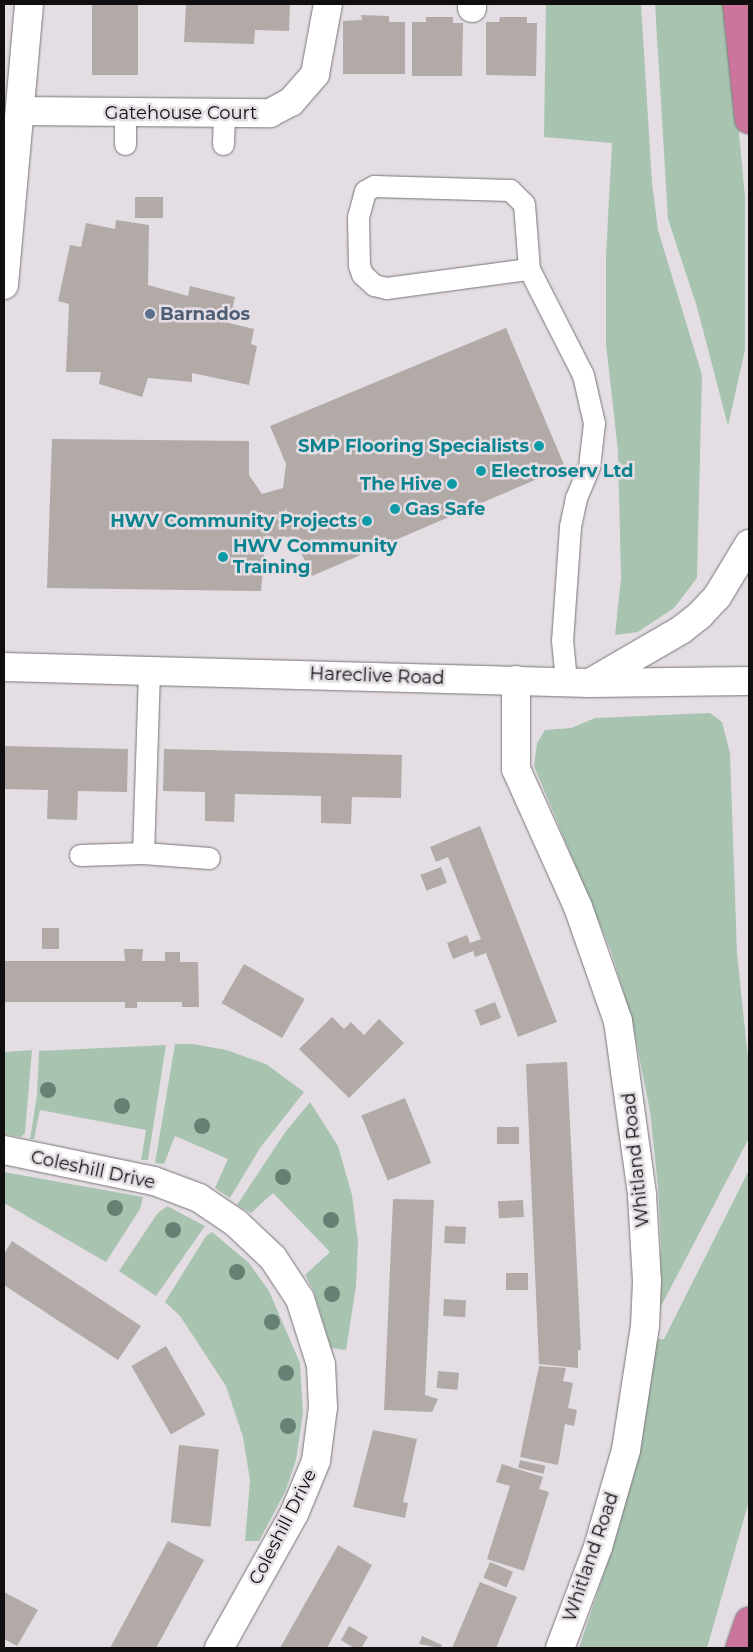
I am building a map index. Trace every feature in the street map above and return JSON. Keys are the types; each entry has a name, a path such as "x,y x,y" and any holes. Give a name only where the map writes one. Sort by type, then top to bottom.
{"highway":[{"path":"736,4 749,119"},
{"path":"740,1648 749,1622"}],"street":[{"path":"4,285 29,4"},
{"name":"Gatehouse Court","path":"20,111 270,113 291,102 315,74 328,4"},
{"path":"578,682 681,630 699,616 717,596 749,544"},
{"name":"Hareclive Road","path":"4,666 149,668 578,682 749,681"},
{"name":"Whitland Road","path":"516,680 516,769 578,907 618,1021 642,1195 647,1281 645,1326 626,1450 598,1547 560,1648"},
{"name":"Coleshill Drive","path":"4,1150 154,1181 199,1198 236,1223 273,1258 300,1300 321,1365 324,1407 316,1461 294,1514 219,1648"}],"lane":[{"path":"125,113 125,144"},
{"path":"223,144 224,113"},
{"path":"529,269 386,288 374,285 362,274 359,265 358,217 365,191 374,186 510,190 524,204 529,269 583,374 594,422 588,467 576,498 570,527 562,640 578,682"},
{"path":"143,854 149,668"},
{"path":"80,855 143,854 209,858"}],"green space":[{"path":"546,4 641,4 652,183 658,230 702,375 697,578 674,608 638,632 615,635 621,578 618,451 606,344 606,255 612,143 544,137"},
{"path":"655,4 727,4 745,197 745,350 728,426 697,307 668,219"},
{"path":"710,713 722,722 730,753 737,953 749,1068 749,1138 658,1312 661,1247 658,1186 650,1111 632,1020 611,951 534,766 537,743 545,730 571,728 595,718"},
{"path":"175,1044 193,1044 226,1050 266,1064 304,1092 260,1148 230,1198 215,1188 228,1159 175,1136 164,1164 155,1163"},
{"path":"166,1045 148,1160 141,1160 146,1130 40,1110 34,1139 30,1139 37,1095 39,1051"},
{"path":"32,1050 25,1133 21,1137 4,1134 4,1052"},
{"path":"310,1102 338,1146 352,1195 358,1242 356,1286 346,1350 331,1348 314,1292 305,1275 330,1252 273,1193 251,1213 237,1205 286,1131"},
{"path":"749,1170 749,1501 707,1648 579,1648 619,1528 644,1428 656,1339 664,1339"},
{"path":"4,1172 143,1197 140,1209 106,1262 4,1203"},
{"path":"167,1206 205,1226 156,1296 119,1271 157,1214"},
{"path":"212,1232 249,1263 269,1291 300,1363 303,1413 296,1460 285,1492 259,1541 245,1541 250,1480 243,1437 226,1386 180,1316 165,1302 206,1236"}],"building":[{"path":"92,4 138,4 138,75 92,75"},
{"path":"186,4 290,4 289,31 255,30 254,44 184,42"},
{"path":"361,15 389,16 389,22 405,22 405,74 343,74 343,21 362,20"},
{"path":"426,17 453,17 453,23 463,23 462,76 412,76 412,22 426,22"},
{"path":"500,17 527,17 527,23 537,23 536,76 486,75 486,22 499,22"},
{"path":"135,197 163,197 163,218 135,218"},
{"name":"Barnados","path":"116,220 149,225 148,285 188,296 190,286 235,297 229,323 254,329 251,344 257,346 249,385 192,373 192,382 148,378 142,397 99,384 101,372 66,372 69,304 58,301 70,245 81,247 86,223 115,229"},
{"path":"506,328 565,467 312,576 293,536 275,539 266,535 261,591 47,588 52,439 249,441 249,475 262,494 283,488 286,464 270,426"},
{"path":"4,746 128,749 127,792 78,791 77,820 47,819 48,790 4,789"},
{"path":"164,749 402,755 401,798 352,797 351,824 321,823 321,796 235,794 234,822 205,821 205,792 163,791"},
{"path":"480,826 557,1022 518,1037 486,953 475,957 473,951 453,959 447,943 467,935 470,943 481,939 448,857 436,862 430,847"},
{"path":"441,867 447,883 427,891 420,875"},
{"path":"42,928 59,928 59,949 42,949"},
{"path":"124,949 143,949 142,961 165,961 165,952 180,952 180,962 198,962 199,1007 182,1007 182,1002 137,1002 137,1008 125,1008 125,1002 4,1002 4,961 125,961"},
{"path":"244,964 305,999 282,1038 222,1003"},
{"path":"495,1002 501,1018 481,1026 474,1010"},
{"path":"332,1017 344,1029 351,1022 364,1035 379,1019 404,1043 349,1098 299,1049"},
{"path":"567,1062 581,1350 578,1350 578,1368 539,1364 526,1064"},
{"path":"405,1098 431,1163 388,1181 361,1116"},
{"path":"497,1127 519,1127 519,1144 497,1144"},
{"path":"393,1199 434,1200 425,1395 438,1399 432,1412 384,1410"},
{"path":"523,1200 524,1217 499,1218 498,1201"},
{"path":"445,1226 466,1227 465,1244 444,1243"},
{"path":"12,1241 141,1326 118,1360 4,1285 4,1254"},
{"path":"506,1273 528,1273 528,1290 506,1290"},
{"path":"444,1299 466,1300 465,1317 443,1316"},
{"path":"166,1346 206,1414 171,1434 131,1366"},
{"path":"539,1366 566,1368 563,1381 573,1383 568,1408 577,1410 574,1426 565,1424 558,1465 520,1457"},
{"path":"438,1371 459,1373 457,1390 437,1388"},
{"path":"373,1430 417,1439 403,1502 408,1503 405,1518 353,1507"},
{"path":"179,1445 219,1449 211,1527 171,1523"},
{"path":"520,1460 545,1466 544,1474 518,1468"},
{"path":"502,1464 543,1477 539,1489 549,1492 524,1571 487,1559 510,1486 496,1482"},
{"path":"168,1541 204,1560 156,1648 110,1648"},
{"path":"338,1545 372,1565 327,1648 280,1648"},
{"path":"490,1562 513,1572 506,1587 483,1578"},
{"path":"480,1582 517,1597 496,1648 452,1648"},
{"path":"4,1592 38,1610 17,1646 4,1639"},
{"path":"349,1626 368,1637 361,1648 354,1648 341,1640"},
{"path":"422,1636 442,1645 441,1648 419,1644"}],"place":[{"name":"Barnados","path":"150,314"},
{"name":"SMP Flooring Specialists","path":"539,446"},
{"name":"Electroserv Ltd","path":"481,471"},
{"name":"The Hive","path":"452,484"},
{"name":"Gas Safe","path":"395,509"},
{"name":"HWV Community Projects","path":"367,521"},
{"name":"HWV Community Training","path":"223,557"}]}
